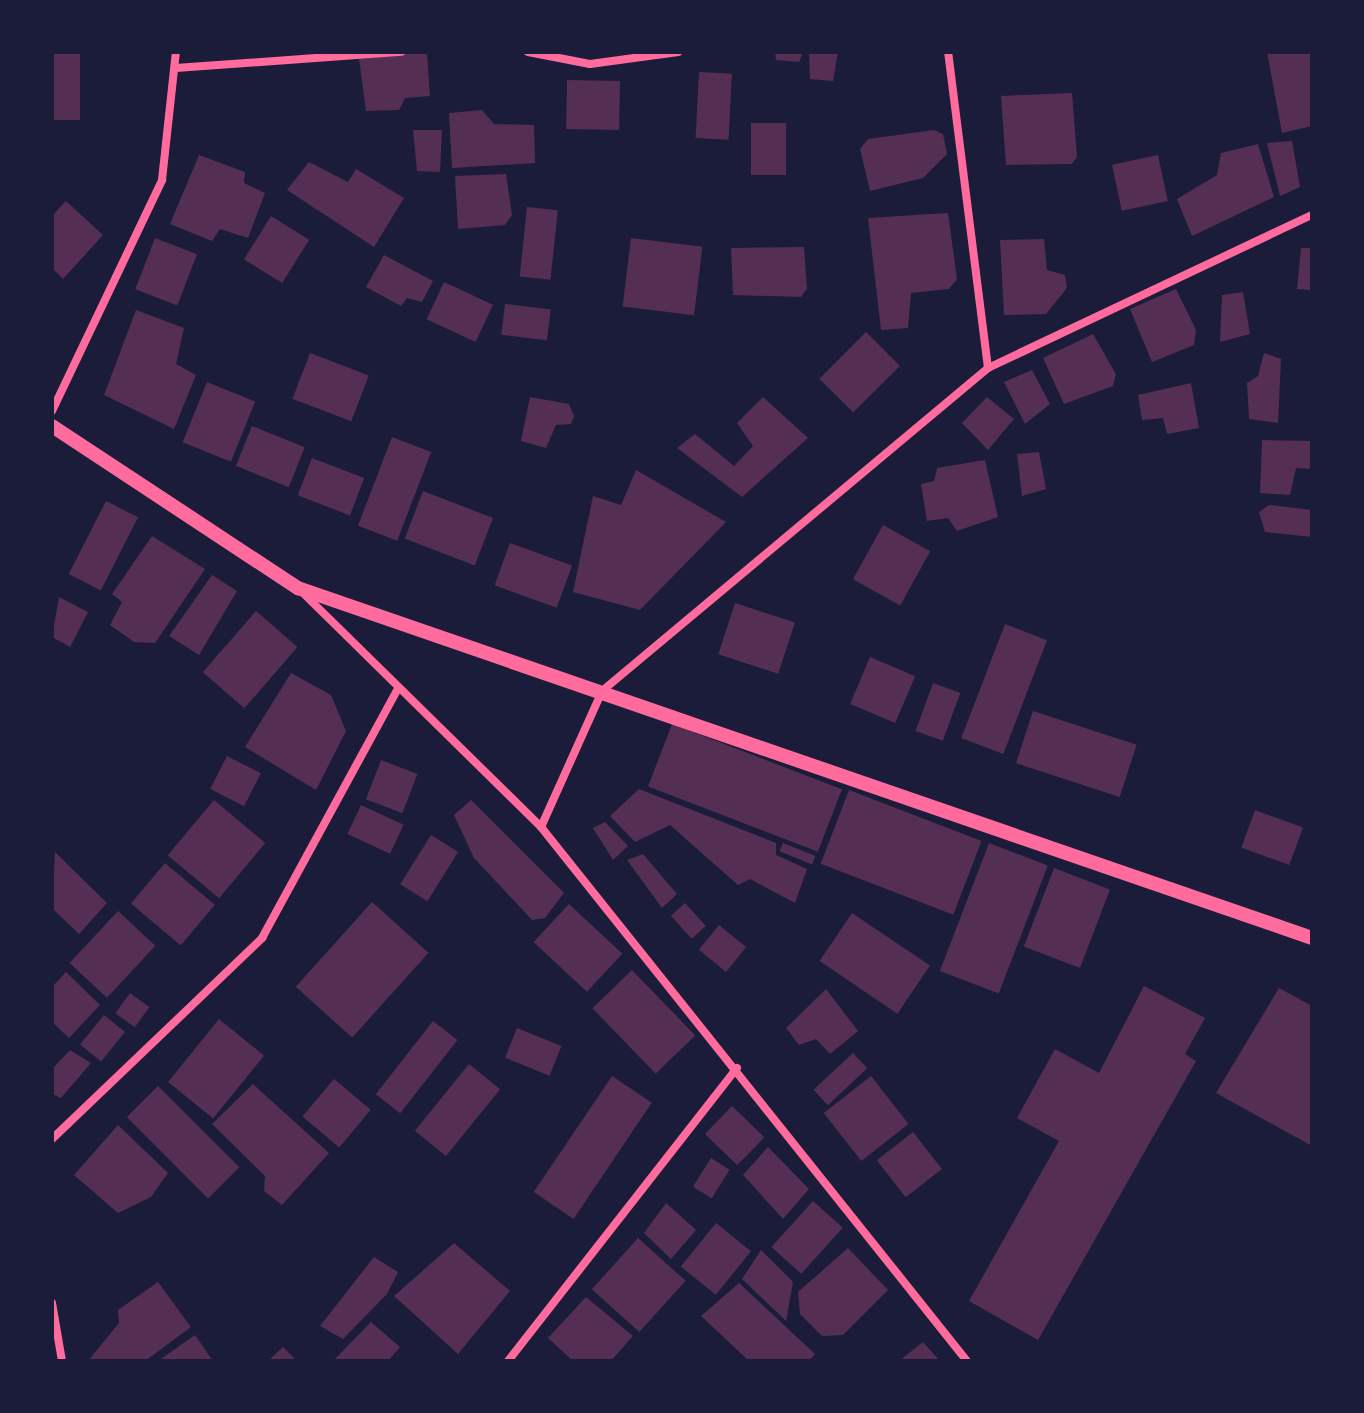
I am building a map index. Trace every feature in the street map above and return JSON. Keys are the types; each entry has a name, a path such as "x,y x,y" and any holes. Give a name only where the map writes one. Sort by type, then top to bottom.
{"street":[{"path":"52,411 162,180 176,52"},
{"path":"176,68 401,52"},
{"path":"528,52 590,64 678,52"},
{"path":"948,52 988,368"},
{"path":"541,827 602,691 988,368 1312,215"},
{"path":"52,426 298,588 397,690 541,827 737,1068 967,1361"},
{"path":"298,588 1312,938"},
{"path":"52,1139 262,938 397,690"},
{"path":"508,1361 737,1068"},
{"path":"52,1303 62,1361"}],"building":[{"path":"52,52 80,52 80,120 52,120"},
{"path":"427,52 430,96 405,98 399,110 366,111 359,59"},
{"path":"775,52 803,52 799,62 776,60"},
{"path":"809,52 838,52 833,81 810,79"},
{"path":"1267,52 1312,52 1312,126 1282,133"},
{"path":"699,72 732,74 729,140 696,138"},
{"path":"567,80 620,81 619,130 566,129"},
{"path":"1072,93 1077,157 1072,164 1006,165 1001,96"},
{"path":"482,110 494,124 534,125 535,163 452,168 449,113"},
{"path":"751,123 786,123 786,175 751,175"},
{"path":"413,130 442,130 440,172 417,171"},
{"path":"934,130 943,134 947,154 923,178 870,191 860,149 868,139"},
{"path":"1292,141 1300,187 1280,196 1267,143"},
{"path":"1258,144 1274,197 1192,236 1177,199 1217,175 1221,153"},
{"path":"199,155 245,172 244,183 265,193 248,238 220,229 212,241 170,224"},
{"path":"1158,155 1168,201 1122,211 1112,165"},
{"path":"309,162 348,182 356,169 404,198 374,247 287,190"},
{"path":"506,174 512,215 505,225 458,229 455,176"},
{"path":"66,201 103,235 63,279 52,268 52,216"},
{"path":"527,207 558,210 551,280 520,277"},
{"path":"948,213 957,279 949,289 911,293 908,328 881,330 868,218"},
{"path":"271,216 309,240 282,283 244,259"},
{"path":"155,238 197,254 177,305 135,289"},
{"path":"631,238 702,247 694,315 623,306"},
{"path":"1044,239 1047,270 1065,275 1067,288 1046,314 1004,315 1000,240"},
{"path":"804,247 807,289 801,297 733,295 731,248"},
{"path":"1301,248 1312,248 1312,290 1297,289"},
{"path":"384,255 433,281 422,302 407,298 401,306 366,287"},
{"path":"444,282 493,305 476,342 427,319"},
{"path":"1176,289 1196,330 1194,345 1152,362 1130,309"},
{"path":"1243,292 1250,334 1220,342 1222,295"},
{"path":"505,304 551,310 547,340 501,335"},
{"path":"136,310 184,328 176,364 196,375 174,429 104,395"},
{"path":"866,332 900,366 853,413 819,379"},
{"path":"1093,334 1116,374 1113,386 1064,404 1043,358"},
{"path":"310,353 369,376 351,421 292,399"},
{"path":"1264,353 1281,359 1278,423 1249,419 1247,383 1258,376"},
{"path":"1032,370 1050,404 1025,424 1004,382"},
{"path":"207,382 255,401 231,462 183,442"},
{"path":"1191,383 1199,428 1167,434 1163,418 1142,420 1138,395"},
{"path":"530,397 569,404 574,416 571,424 556,425 546,448 521,441"},
{"path":"763,397 808,438 742,497 677,448 695,434 734,466 753,446 737,423"},
{"path":"987,397 1014,419 988,450 962,423"},
{"path":"252,426 305,447 289,487 236,466"},
{"path":"392,437 431,452 397,541 358,526"},
{"path":"1262,440 1312,441 1312,469 1296,468 1290,495 1260,493"},
{"path":"1039,452 1046,489 1022,496 1017,454"},
{"path":"312,458 364,478 350,515 298,495"},
{"path":"985,460 998,517 957,531 948,518 927,521 921,484 934,481 937,468"},
{"path":"636,470 726,522 640,610 573,592 593,496 621,505"},
{"path":"423,491 493,518 475,565 405,539"},
{"path":"106,501 138,517 101,590 69,574"},
{"path":"1269,505 1312,510 1312,537 1265,532 1259,512"},
{"path":"883,525 930,551 900,605 853,579"},
{"path":"152,536 205,569 155,643 134,642 110,625 122,602 112,594"},
{"path":"510,543 572,566 557,608 495,585"},
{"path":"212,575 237,591 199,655 169,636"},
{"path":"59,597 88,612 70,647 52,637"},
{"path":"735,603 795,622 778,674 718,654"},
{"path":"256,611 298,647 244,708 203,672"},
{"path":"1005,624 1047,640 1003,754 961,738"},
{"path":"870,657 915,676 895,723 850,704"},
{"path":"291,673 331,695 346,731 316,790 245,747"},
{"path":"933,683 960,693 943,741 916,731"},
{"path":"1033,711 1137,745 1120,797 1016,763"},
{"path":"672,724 842,789 818,852 648,787"},
{"path":"227,756 261,773 244,806 210,789"},
{"path":"381,760 417,774 402,813 366,799"},
{"path":"639,789 776,843 776,855 807,869 795,903 750,879 738,885 670,825 635,842 610,816"},
{"path":"849,790 982,841 953,915 821,864"},
{"path":"214,800 265,843 219,898 168,855"},
{"path":"471,800 564,893 545,918 532,920 474,858 454,815"},
{"path":"361,805 404,825 390,854 347,834"},
{"path":"1255,810 1303,827 1289,865 1241,848"},
{"path":"605,822 628,846 613,860 593,828"},
{"path":"431,835 458,852 427,901 400,884"},
{"path":"783,843 815,856 812,864 780,851"},
{"path":"989,843 1048,866 999,993 940,971"},
{"path":"55,852 107,903 79,934 52,908"},
{"path":"643,854 677,894 662,908 627,860"},
{"path":"165,863 215,905 181,945 131,904"},
{"path":"1054,868 1110,890 1080,968 1024,946"},
{"path":"372,902 428,953 352,1038 296,987"},
{"path":"685,903 706,926 692,939 671,916"},
{"path":"569,904 622,954 587,992 534,942"},
{"path":"118,911 155,946 107,998 70,963"},
{"path":"852,913 930,966 897,1014 820,961"},
{"path":"719,925 746,947 726,972 699,950"},
{"path":"632,970 695,1035 656,1074 592,1008"},
{"path":"66,972 100,1005 69,1038 52,1022 52,987"},
{"path":"1144,986 1205,1018 1185,1054 1196,1061 1038,1340 969,1301 1059,1141 1017,1118 1055,1049 1099,1073"},
{"path":"1279,988 1312,1006 1312,1146 1216,1093"},
{"path":"826,989 858,1031 830,1054 816,1039 799,1045 786,1028"},
{"path":"130,993 149,1007 135,1027 115,1013"},
{"path":"104,1015 125,1032 101,1062 80,1045"},
{"path":"219,1019 264,1056 213,1118 168,1082"},
{"path":"433,1021 457,1040 400,1113 376,1094"},
{"path":"517,1028 562,1046 550,1076 505,1058"},
{"path":"70,1050 91,1063 61,1098 52,1094 52,1069"},
{"path":"853,1053 867,1068 828,1105 814,1090"},
{"path":"469,1064 500,1089 446,1156 415,1131"},
{"path":"612,1076 652,1103 574,1219 534,1192"},
{"path":"871,1076 909,1124 861,1161 824,1113"},
{"path":"334,1079 371,1110 339,1147 303,1117"},
{"path":"253,1084 329,1153 282,1205 264,1191 265,1176 212,1124"},
{"path":"158,1086 239,1167 208,1198 127,1117"},
{"path":"732,1106 764,1137 737,1165 705,1134"},
{"path":"118,1125 168,1173 151,1197 118,1213 74,1175"},
{"path":"913,1132 942,1169 906,1197 877,1160"},
{"path":"768,1147 809,1189 783,1219 743,1175"},
{"path":"711,1158 730,1170 712,1198 693,1187"},
{"path":"813,1201 843,1228 801,1274 772,1247"},
{"path":"666,1203 696,1230 671,1259 644,1233"},
{"path":"716,1223 751,1251 716,1295 681,1267"},
{"path":"638,1238 686,1281 639,1332 592,1289"},
{"path":"454,1243 510,1291 458,1354 394,1296"},
{"path":"848,1248 888,1290 843,1335 822,1336 800,1314 798,1292"},
{"path":"761,1250 793,1282 786,1321 742,1279"},
{"path":"374,1257 398,1272 387,1294 343,1339 320,1326"},
{"path":"158,1282 191,1327 145,1361 88,1361 119,1323 118,1310"},
{"path":"739,1283 815,1354 809,1361 749,1361 701,1316"},
{"path":"586,1297 633,1336 611,1361 573,1361 548,1338"},
{"path":"371,1322 400,1347 388,1361 333,1361"},
{"path":"195,1335 213,1361 158,1361"},
{"path":"923,1342 940,1361 899,1361"},
{"path":"283,1347 297,1361 268,1361"}]}
